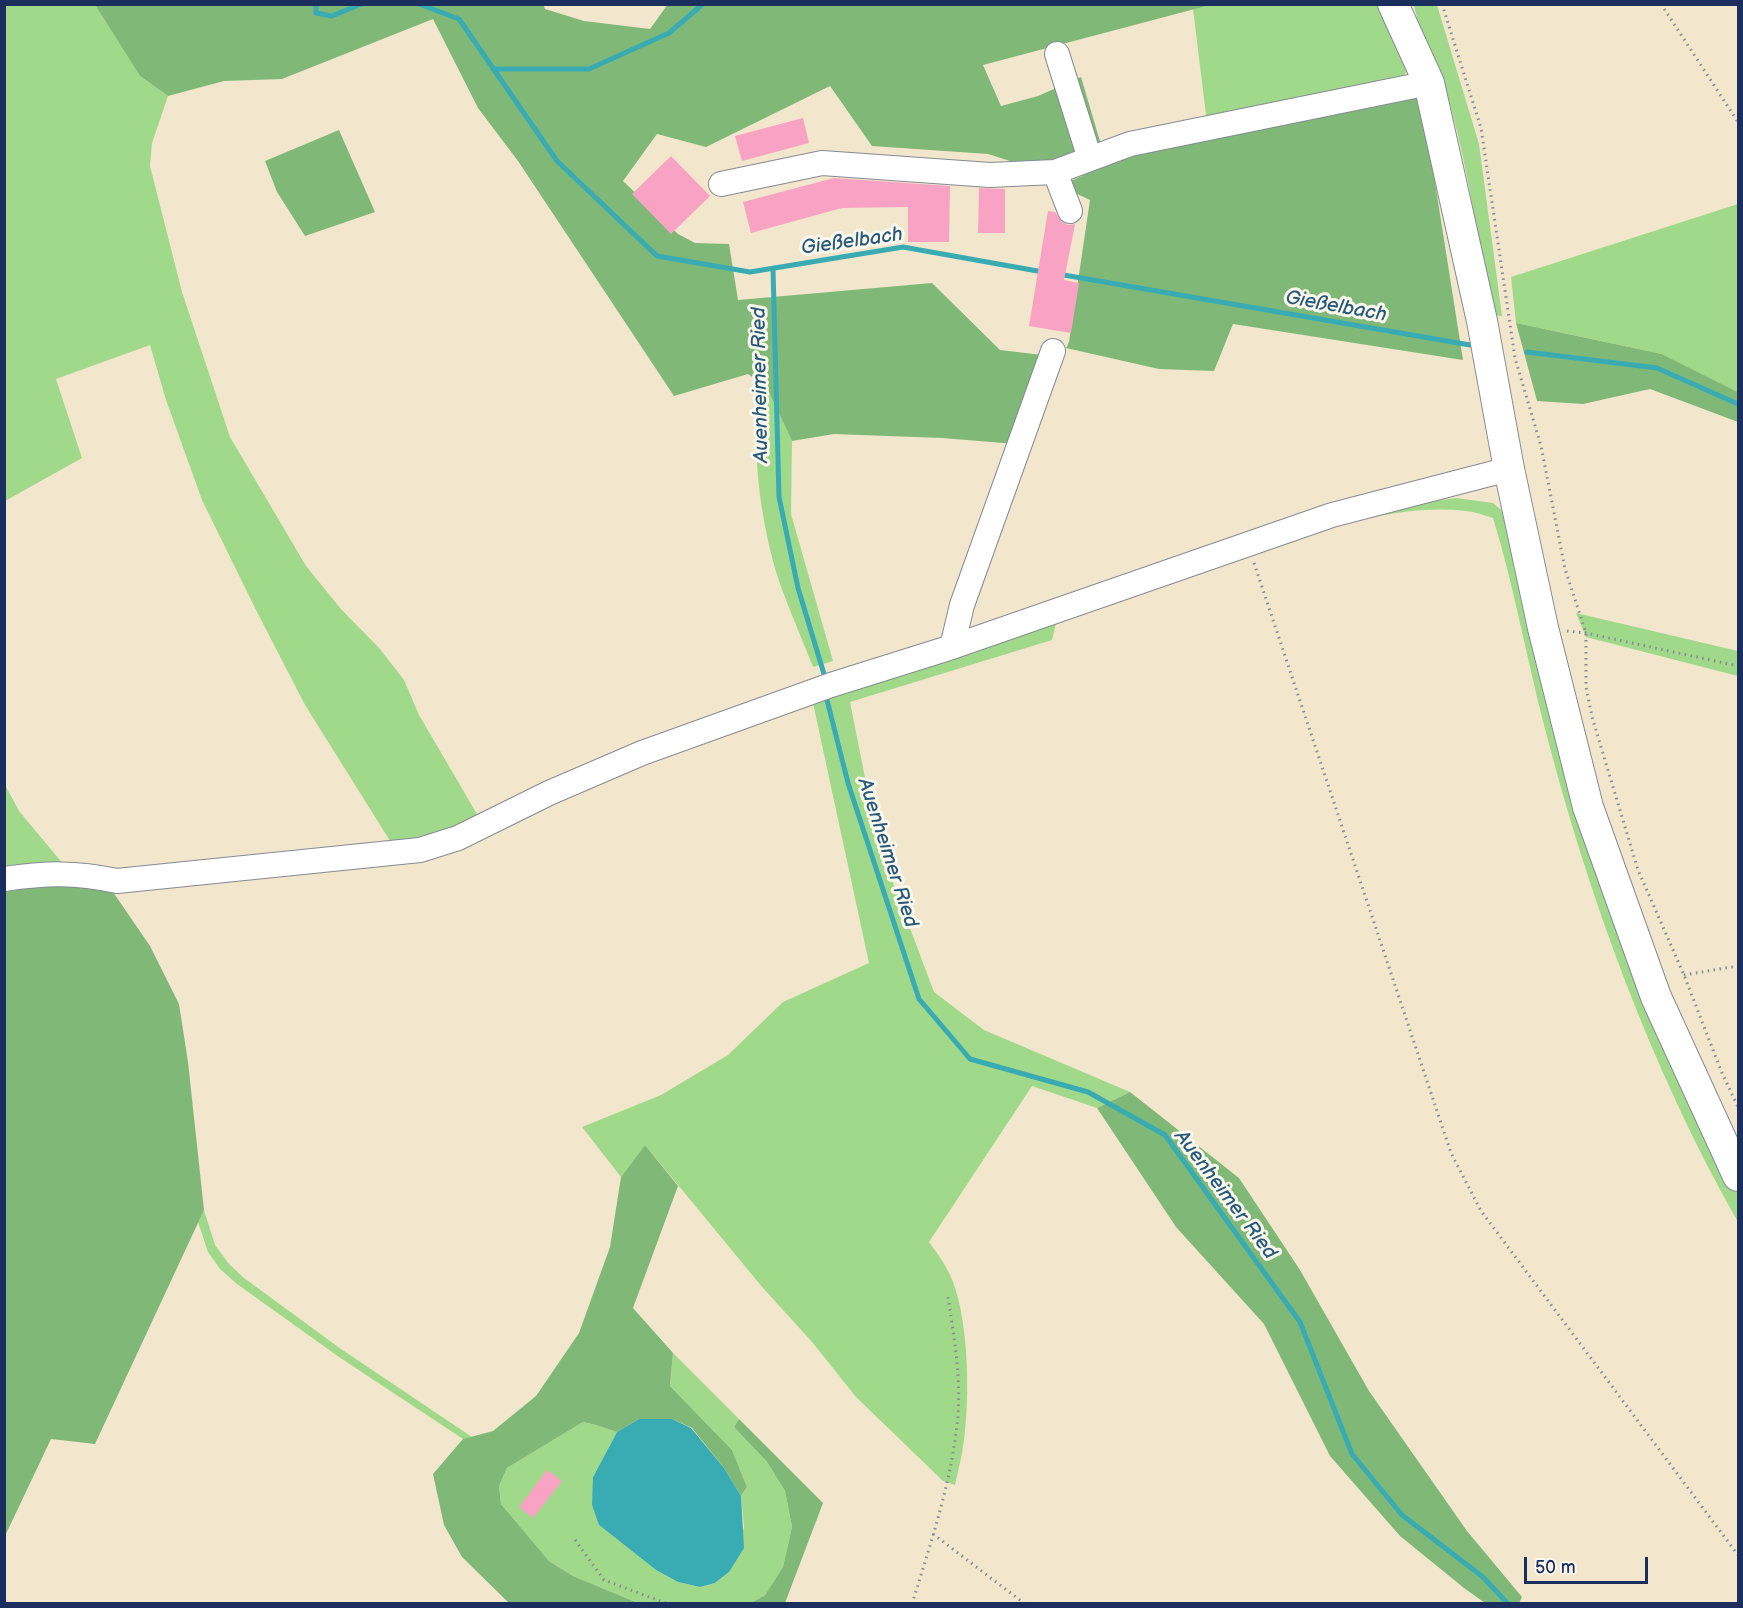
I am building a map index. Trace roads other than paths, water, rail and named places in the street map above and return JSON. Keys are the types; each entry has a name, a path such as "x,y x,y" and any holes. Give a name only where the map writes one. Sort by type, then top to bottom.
{"main road":[{"path":"1393,4 1429,83 1496,325 1502,358 1509,469 1543,628 1588,807 1656,997 1738,1176"}],"street":[{"path":"1057,54 1090,159"},
{"path":"721,184 822,163 990,175 1055,172 1130,144 1429,83"},
{"path":"1055,172 1070,211"},
{"path":"952,647 962,605 1053,351"},
{"path":"4,879 54,874 85,874 117,881 420,850 458,838 642,753 831,686 952,647 1332,515 1509,469"}],"water":[{"path":"639,1419 672,1419 691,1428 724,1468 741,1496 744,1548 729,1572 715,1583 700,1587 678,1582 656,1570 599,1525 592,1505 593,1477 617,1432"}],"waterway":[{"name":"Gießelbach","path":"316,4 316,13 332,16 361,4"},
{"name":"Gießelbach","path":"419,4 459,19 557,161 657,256 750,272 903,247 1043,272"},
{"path":"493,69 589,69 669,33 703,4"},
{"name":"Auenheimer Ried","path":"773,269 779,497 798,588 824,674"},
{"name":"Gießelbach","path":"1058,274 1470,345"},
{"name":"Gießelbach","path":"1527,352 1657,368 1738,404"},
{"name":"Auenheimer Ried","path":"827,700 848,783 919,999 970,1059 1088,1092 1165,1135 1300,1322 1352,1454 1402,1515 1483,1577 1508,1604"}]}
